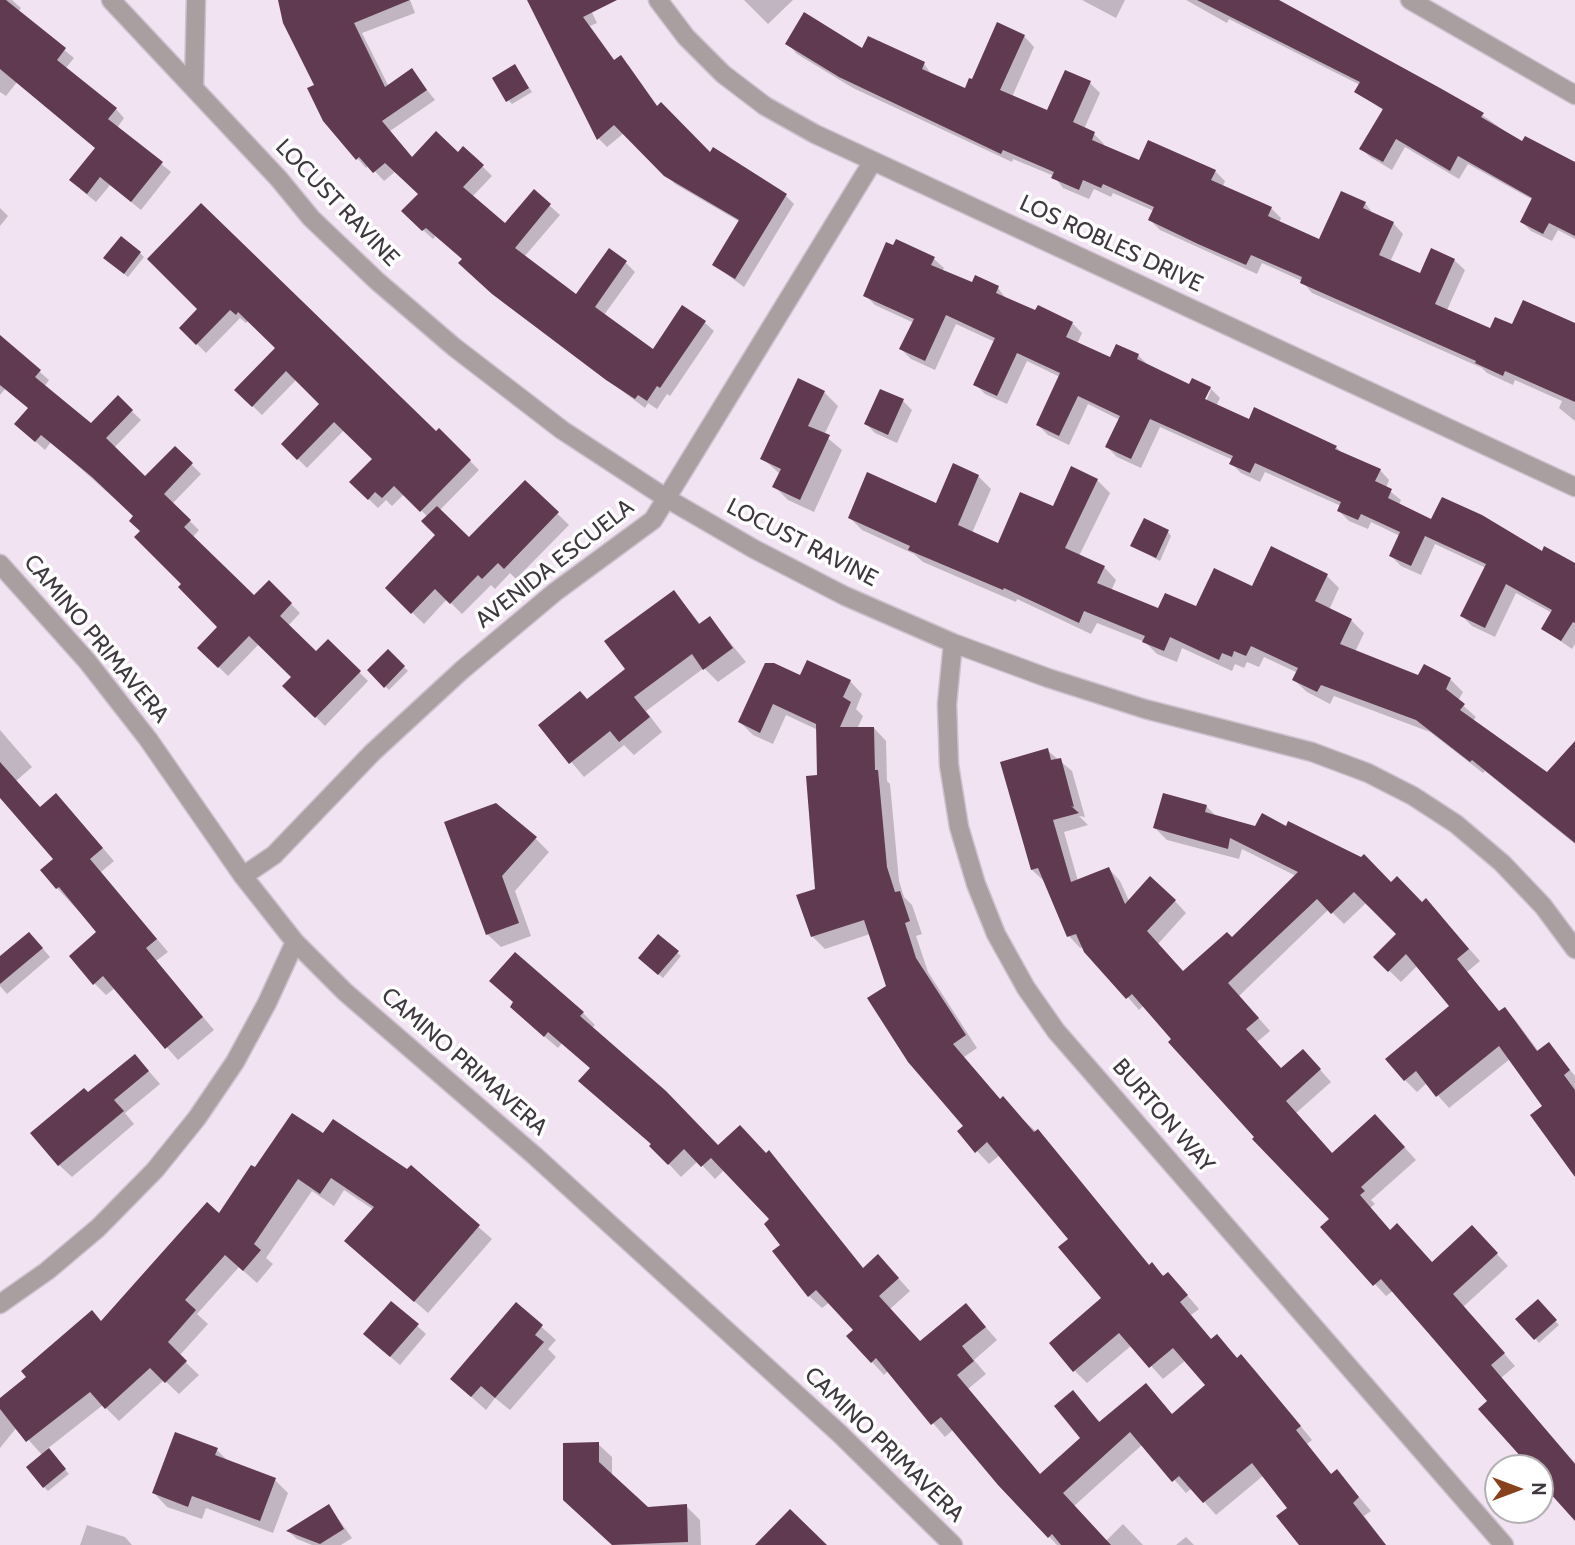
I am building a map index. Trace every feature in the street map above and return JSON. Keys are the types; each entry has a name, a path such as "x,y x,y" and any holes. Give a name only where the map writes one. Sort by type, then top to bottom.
{"street":[{"name":"LOCUST RAVINE","path":"111,0 279,178 311,218 386,289 454,347 562,430 666,498 754,549 845,596 953,643 1048,678 1145,709 1312,752 1368,773 1413,796 1456,824 1502,863 1544,906 1575,949"},
{"path":"194,88 196,0"},
{"name":"LOS ROBLES DRIVE","path":"658,0 686,37 723,74 765,106 873,161 1575,487"},
{"path":"1410,0 1575,95"},
{"name":"AVENIDA ESCUELA","path":"243,876 274,855 372,753 462,670 555,593 653,520 873,161"},
{"name":"CAMINO PRIMAVERA","path":"0,564 87,661 148,739 243,876 295,942 345,992 535,1156 840,1434 953,1545"},
{"name":"BURTON WAY","path":"953,643 947,704 950,765 959,827 976,884 996,933 1026,988 1056,1031 1504,1545"},
{"path":"0,1304 47,1271 98,1228 163,1160 197,1118 235,1062 267,1003 295,942"}],"building":[{"path":"0,0 6,0 66,48 57,60 117,108 108,119 163,162 131,202 100,177 87,194 69,180 95,148 0,69"},
{"path":"278,0 410,0 354,23 385,87 412,68 427,90 382,121 412,157 436,131 458,152 463,146 484,165 463,187 505,223 534,189 551,204 515,248 576,294 609,248 627,261 595,307 653,349 682,305 706,321 660,388 657,386 647,401 638,395 635,399 606,380 492,294 458,263 462,259 426,228 422,231 401,211 418,194 385,163 373,173 359,157 356,160 323,121 307,88 314,85 283,23"},
{"path":"527,0 617,0 583,17 614,60 621,55 657,106 661,102 710,152 713,147 787,194 735,279 712,265 739,220 664,176 614,125 597,140"},
{"path":"1197,0 1279,0 1484,113 1481,117 1522,141 1525,136 1575,162 1575,236 1549,223 1543,234 1520,222 1532,198 1458,156 1450,171 1396,139 1383,162 1359,149 1383,109 1354,92 1360,82"},
{"path":"804,12 862,48 868,36 925,62 922,69 965,88 969,78 972,79 997,22 1025,35 1000,90 1047,110 1065,70 1091,81 1073,122 1095,132 1092,140 1139,160 1148,140 1216,170 1211,180 1272,207 1268,216 1319,239 1341,191 1366,202 1363,208 1394,222 1379,255 1420,273 1431,248 1455,259 1435,304 1490,328 1495,317 1512,324 1523,300 1575,323 1575,402 1505,371 1503,376 1475,363 1476,361 1300,283 1302,277 1251,255 1246,265 1198,244 1148,220 1154,207 1103,184 1101,188 1083,180 1079,190 1051,178 1054,172 1003,150 1001,154 839,77 785,44"},
{"path":"515,64 529,88 506,102 492,78"},
{"path":"201,203 436,431 439,428 471,460 420,512 394,486 382,498 375,492 368,500 349,482 372,459 334,422 297,460 281,444 319,404 286,371 252,407 234,390 275,348 238,312 236,315 230,310 196,345 179,328 197,309 147,259"},
{"path":"121,236 141,252 124,274 103,258"},
{"path":"896,239 935,257 931,265 972,282 975,275 999,286 996,293 1035,310 1038,305 1073,322 1066,337 1110,357 1116,344 1139,354 1137,359 1189,384 1192,378 1211,387 1205,399 1249,419 1254,407 1337,446 1335,449 1381,469 1375,481 1392,489 1388,498 1431,519 1442,497 1482,515 1542,551 1544,546 1575,563 1575,623 1573,622 1561,641 1541,629 1552,610 1506,584 1485,628 1460,616 1486,564 1425,536 1411,566 1389,556 1400,532 1361,514 1358,520 1337,511 1341,502 1255,463 1250,473 1229,464 1233,456 1150,419 1131,459 1105,447 1120,416 1078,396 1059,436 1036,425 1060,373 1017,353 997,396 973,385 995,338 946,315 925,361 899,349 914,319 863,296 886,242 893,245"},
{"path":"0,335 41,370 35,377 91,423 118,395 133,410 106,438 145,476 175,446 193,463 164,494 191,520 184,527 254,595 269,580 292,603 280,616 316,651 328,639 361,671 315,718 282,686 291,677 249,636 218,668 197,648 217,627 178,587 181,584 134,537 140,531 129,521 133,516 92,477 41,435 35,442 14,424 28,408 0,385"},
{"path":"798,378 825,391 808,426 830,435 800,500 772,487 781,469 760,459"},
{"path":"880,389 904,399 888,435 864,424"},
{"path":"953,463 979,475 958,525 998,543 1020,492 1053,506 1071,466 1098,479 1065,548 1105,566 1097,583 1158,608 1165,593 1196,606 1214,568 1252,586 1271,546 1328,574 1315,601 1352,619 1340,644 1418,675 1424,664 1451,678 1446,689 1465,704 1460,710 1547,772 1575,741 1575,843 1472,760 1470,762 1416,720 1321,685 1317,692 1292,680 1298,668 1251,646 1246,656 1234,651 1232,657 1222,653 1219,660 1170,637 1164,651 1142,642 1145,636 1084,611 1079,623 1004,588 1003,590 908,550 910,546 848,518 867,472 936,503"},
{"path":"525,480 559,512 504,569 498,563 482,579 478,575 450,604 435,589 411,614 385,588 435,535 421,521 437,506 469,537"},
{"path":"1144,518 1169,530 1156,558 1130,546"},
{"path":"674,590 699,624 710,616 733,648 703,670 692,654 634,697 650,717 619,742 610,731 569,764 538,725 580,691 587,699 625,669 604,641"},
{"path":"388,649 405,666 384,688 367,670"},
{"path":"807,660 851,680 843,697 851,702 840,727 874,727 875,770 878,770 887,867 895,892 900,891 910,921 905,923 916,958 966,1035 953,1044 1000,1099 1003,1096 1034,1132 1038,1129 1149,1265 1152,1262 1163,1276 1168,1272 1188,1295 1180,1302 1211,1339 1217,1334 1237,1358 1241,1354 1301,1426 1296,1430 1331,1474 1337,1469 1359,1497 1353,1503 1386,1545 1299,1545 1276,1516 1287,1508 1252,1463 1203,1503 1179,1476 1172,1482 1130,1432 1063,1493 1111,1545 1061,1545 1052,1534 1048,1538 998,1485 941,1417 931,1425 876,1358 871,1363 846,1336 853,1330 816,1290 808,1297 772,1251 780,1245 764,1224 769,1219 711,1158 701,1167 684,1149 668,1165 649,1146 651,1144 578,1081 590,1068 548,1032 544,1037 510,1007 513,1002 489,981 515,952 584,1012 580,1016 666,1091 718,1145 740,1125 766,1153 769,1150 863,1268 878,1254 899,1278 879,1296 920,1341 966,1303 986,1327 962,1346 974,1361 957,1375 1040,1474 1080,1438 1054,1406 1073,1390 1099,1422 1146,1383 1172,1414 1205,1385 1173,1348 1149,1368 1119,1333 1073,1372 1049,1343 1101,1298 1058,1247 1068,1239 987,1142 975,1153 957,1131 963,1126 908,1062 867,998 886,986 864,920 811,937 796,895 815,889 806,776 817,775 816,724 773,704 760,733 738,722 765,663 774,663 800,675"},
{"path":"1048,748 1051,760 1061,758 1074,807 1071,806 1079,813 1053,820 1071,882 1109,867 1125,904 1150,876 1176,900 1147,931 1183,971 1227,932 1232,937 1298,872 1230,838 1228,849 1153,828 1163,793 1207,805 1205,812 1255,826 1262,813 1286,826 1288,821 1361,857 1364,854 1391,882 1397,876 1422,902 1426,898 1469,949 1457,959 1499,1011 1505,1007 1537,1051 1549,1042 1570,1070 1564,1075 1575,1090 1575,1177 1530,1115 1542,1106 1499,1046 1436,1097 1416,1071 1404,1081 1385,1059 1449,1006 1406,954 1388,972 1373,957 1396,934 1354,892 1331,914 1317,899 1228,983 1259,1018 1246,1029 1281,1068 1303,1049 1321,1069 1286,1101 1332,1153 1375,1114 1405,1147 1361,1187 1365,1191 1360,1195 1390,1230 1397,1223 1432,1262 1472,1225 1498,1253 1453,1294 1505,1353 1491,1365 1575,1464 1575,1521 1554,1498 1554,1454 1518,1454 1478,1409 1487,1401 1423,1327 1381,1279 1373,1286 1320,1227 1329,1219 1252,1139 1254,1137 1168,1042 1171,1039 1132,994 1126,999 1084,952 1076,934 1067,937 1038,868 1031,870 1000,762"},
{"path":"0,762 40,807 56,793 103,848 90,859 157,939 146,948 203,1017 165,1049 103,976 93,985 69,956 96,932 59,887 56,889 40,870 53,859 0,798"},
{"path":"496,803 537,837 502,876 519,923 486,935 444,822"},
{"path":"29,932 43,948 0,984 0,956"},
{"path":"658,934 679,951 658,975 638,958"},
{"path":"135,1054 149,1071 114,1100 124,1111 58,1166 30,1133 84,1088 88,1092"},
{"path":"292,1113 323,1133 333,1119 407,1169 411,1165 480,1225 414,1302 344,1241 374,1207 331,1178 320,1194 298,1179 254,1244 261,1250 243,1271 225,1255 185,1300 196,1310 168,1342 187,1361 165,1383 150,1368 105,1409 90,1392 26,1442 0,1409 0,1398 26,1377 21,1371 92,1310 101,1321 207,1202 219,1213 251,1165 255,1167"},
{"path":"1538,1299 1557,1320 1534,1340 1515,1319"},
{"path":"391,1301 419,1324 390,1357 363,1334"},
{"path":"516,1302 543,1325 535,1335 544,1342 495,1398 481,1386 471,1397 450,1379"},
{"path":"175,1432 218,1448 215,1455 276,1478 260,1521 192,1496 188,1507 152,1493"},
{"path":"599,1442 599,1462 648,1507 687,1504 688,1542 612,1545 563,1500 563,1443"},
{"path":"49,1448 66,1469 43,1488 26,1467"},
{"path":"329,1504 344,1529 320,1544 286,1531"},
{"path":"790,1509 827,1545 755,1545"}]}
